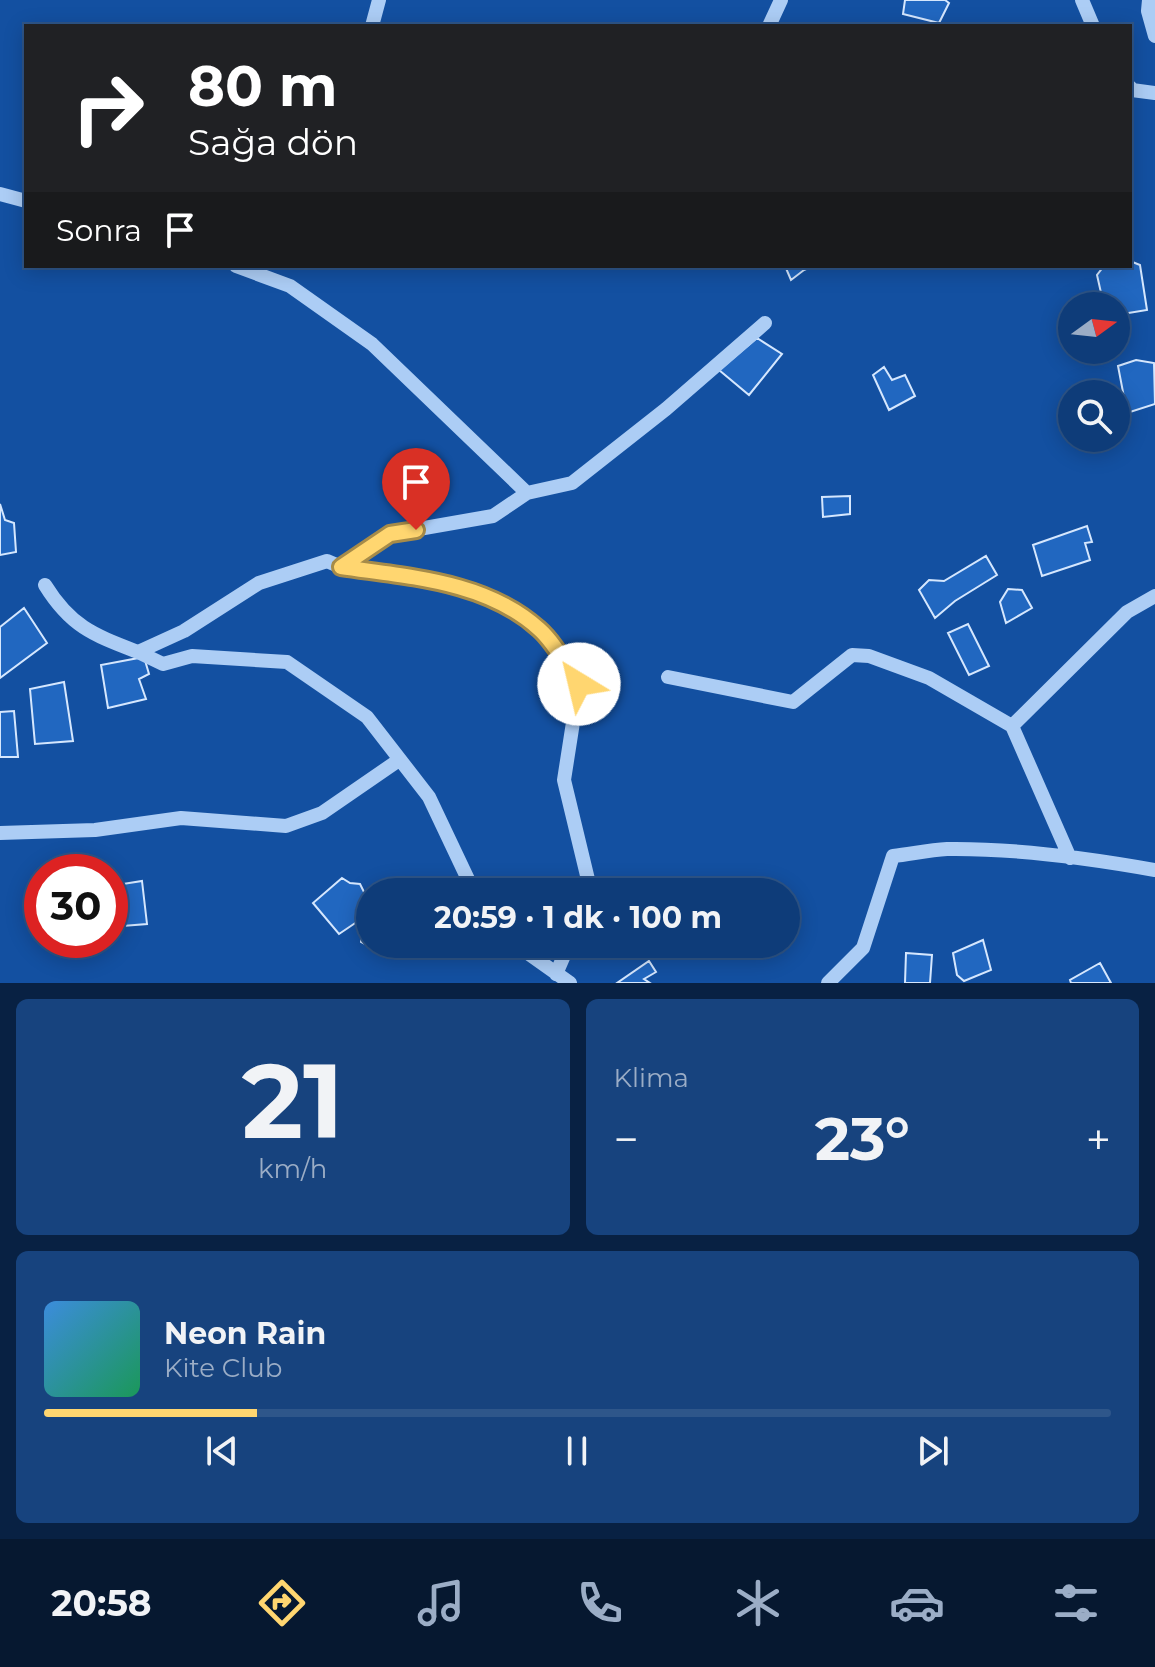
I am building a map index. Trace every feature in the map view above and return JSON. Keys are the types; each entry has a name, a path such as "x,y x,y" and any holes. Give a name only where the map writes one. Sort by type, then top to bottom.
{"street":[{"path":"373,24 379,0"},
{"path":"770,24 781,0"},
{"path":"1082,0 1092,24"},
{"path":"1149,0 1148,11 1155,36"},
{"path":"1132,90 1155,93"},
{"path":"0,194 24,200"},
{"path":"254,269 290,286 372,344 527,493"},
{"path":"341,567 390,534 493,516 527,493 572,483 666,409 765,323"},
{"path":"138,652 184,631 259,583 327,561 341,567 438,581 505,604 541,630 579,684 564,780 588,878"},
{"path":"45,585 61,610 97,636 163,664 192,656 287,662 367,717 429,797 467,878"},
{"path":"1012,726 1127,612 1155,596"},
{"path":"668,677 793,702 852,655 869,656 929,678 1012,726 1070,858"},
{"path":"0,833 95,830 181,818 286,826 322,813 399,760"},
{"path":"828,983 863,948 893,856 946,849 1070,858 1155,870"},
{"path":"534,958 570,983"},
{"path":"556,974 563,958"}],"building":[{"path":"905,0 945,0 949,3 939,23 903,14"},
{"path":"1132,262 1140,265 1147,310 1130,313 1130,292 1101,292 1097,275 1102,268 1132,268"},
{"path":"786,268 808,268 804,270 791,280"},
{"path":"757,338 782,354 749,395 719,370"},
{"path":"1130,362 1154,363 1155,404 1130,412 1130,380 1121,380 1118,366"},
{"path":"884,367 892,380 905,375 915,396 889,410 873,375"},
{"path":"850,496 850,514 823,517 822,497"},
{"path":"0,504 5,520 14,523 16,552 0,555"},
{"path":"1087,526 1092,542 1085,543 1090,560 1042,576 1033,545"},
{"path":"986,556 997,575 955,601 935,618 919,590 929,580 944,581"},
{"path":"1008,589 1022,590 1032,608 1006,623 1000,602"},
{"path":"24,608 47,643 0,678 0,627"},
{"path":"968,624 989,666 969,675 948,633"},
{"path":"144,657 149,674 139,679 146,699 108,708 101,665"},
{"path":"64,682 73,741 35,744 30,689"},
{"path":"14,711 18,757 0,757 0,712"},
{"path":"342,878 356,884 356,922 339,934 313,903"},
{"path":"142,881 147,924 128,926 128,883"},
{"path":"983,940 991,970 964,981 957,975 953,953"},
{"path":"906,953 932,955 930,983 905,983"},
{"path":"649,961 656,972 644,979 650,983 617,983"},
{"path":"1100,963 1111,983 1071,983 1070,980"}],"route":[{"path":"416,530 390,534 341,567 438,581 505,604 541,630 579,684"}]}
